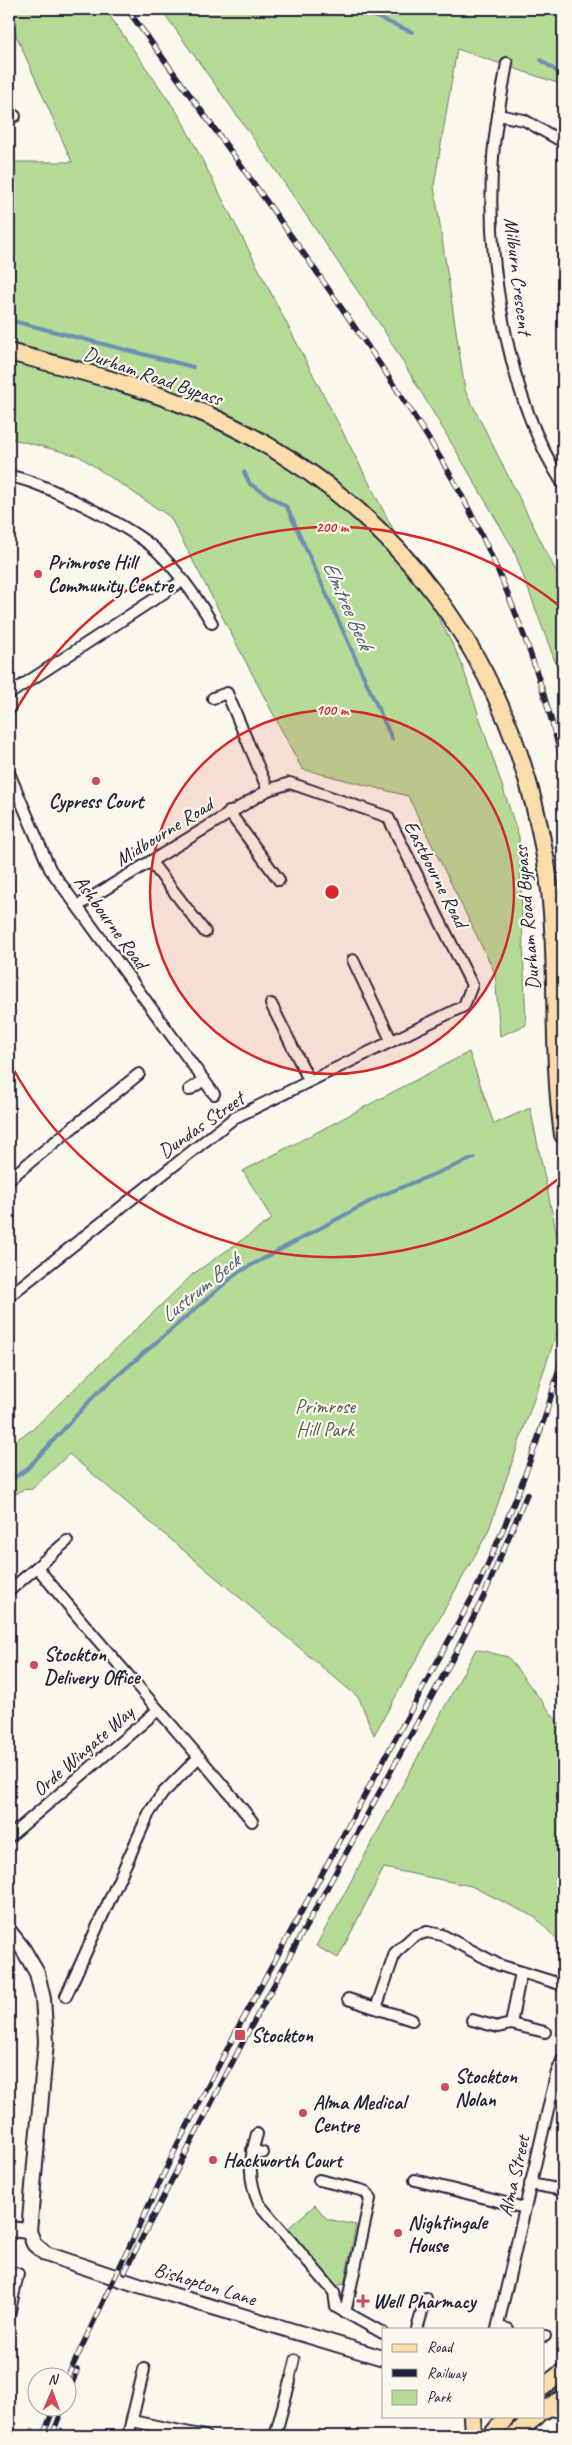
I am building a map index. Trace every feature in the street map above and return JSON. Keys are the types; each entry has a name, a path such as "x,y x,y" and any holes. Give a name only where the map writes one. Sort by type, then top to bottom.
{"main road":[{"name":"Durham Road Bypass","path":"9,352 105,379 185,406 210,416 269,446 310,472 351,504 383,534 434,592 476,656 494,689 510,725 532,791 552,905 557,1081 563,1135"},
{"path":"544,2386 563,2372"},
{"path":"547,2410 563,2398"},
{"path":"472,2418 473,2436"},
{"path":"491,2436 505,2418"},
{"path":"512,2436 536,2418"}],"street":[{"name":"Milburn Crescent","path":"507,63 498,114 493,159 492,212 496,268 503,318 513,363 533,423 553,468 563,484"},
{"path":"498,114 524,120 563,142"},
{"path":"9,476 59,493 131,531 156,550 182,581 212,623"},
{"path":"9,694 182,581"},
{"path":"213,698 227,693 268,790"},
{"name":"Ashbourne Road","path":"9,773 50,869 79,905 214,1094"},
{"name":"Eastbourne Road","path":"268,790 290,784 388,817 472,985 464,1006"},
{"name":"Midbourne Road","path":"79,905 268,790"},
{"path":"229,812 279,880"},
{"path":"151,862 205,932"},
{"path":"353,960 391,1040"},
{"path":"271,1004 309,1080"},
{"name":"Dundas Street","path":"9,1296 234,1118 464,1006"},
{"path":"9,1179 140,1074"},
{"path":"190,1090 204,1080"},
{"path":"9,1591 66,1541"},
{"name":"Orde Wingate Way","path":"37,1567 90,1633 199,1757 252,1821"},
{"name":"Orde Wingate Way","path":"9,1837 158,1710"},
{"path":"66,1996 149,1813 163,1792 199,1757"},
{"path":"9,1930 37,1973 43,1999 46,2034 29,2231 9,2229"},
{"path":"376,2008 395,1953 414,1936 427,1932 442,1935 499,1965 563,1984"},
{"path":"511,2024 521,1972"},
{"path":"348,1999 412,2020"},
{"path":"472,2020 498,2026 511,2024 545,2032"},
{"name":"Alma Street","path":"501,2328 524,2208 556,2075 563,2060"},
{"path":"257,2134 252,2150 250,2178 259,2204 334,2292 336,2307 382,2332"},
{"path":"252,2150 263,2153"},
{"path":"319,2180 366,2192 369,2196 370,2204 345,2313"},
{"path":"415,2180 524,2208"},
{"path":"530,2184 563,2190"},
{"name":"Bishopton Lane","path":"29,2231 34,2244 46,2254 139,2286 382,2358"},
{"path":"9,2315 14,2272"},
{"path":"417,2328 426,2298"},
{"path":"275,2436 295,2359"},
{"path":"128,2436 144,2369"},
{"path":"132,2421 161,2429 177,2430 201,2436"}],"green space":[{"path":"9,9 105,9 179,115 460,659 519,837 526,1025 500,1036 495,973 408,796 302,769 170,517 79,456 9,438 9,162 72,162 9,19"},
{"path":"161,9 563,9 563,85 457,49 434,186 465,390 557,573 563,572 563,683 513,548 452,444 382,327 268,159"},
{"name":"Primrose Hill Park","path":"469,1052 494,1124 530,1108 563,1264 563,1315 488,1532 374,1735 359,1698 69,1454 32,1489 22,1490 9,1499 9,1444 32,1430 193,1274 272,1219 243,1171"},
{"path":"476,1649 508,1657 563,1729 563,1946 536,1918 471,1886 384,1868 338,1958 316,1946"},
{"path":"315,2205 327,2219 356,2225 344,2284 336,2286 286,2230"}],"waterway":[{"path":"357,9 412,32"},
{"path":"541,60 563,76"},
{"name":"Elmtree Beck","path":"9,320 193,367"},
{"name":"Elmtree Beck","path":"244,472 250,484 287,507 392,739"},
{"name":"Lustrum Beck","path":"9,1481 27,1469 95,1395 237,1273 380,1196 474,1158"}],"railway":[{"path":"127,9 316,271 396,388 461,493 514,608 542,689 563,767"},
{"path":"72,2368 177,2146 236,2032 474,1594 501,1535 525,1475 546,1414 563,1352"},
{"path":"124,2273 246,2036 455,1654 483,1598 527,1494"},
{"path":"43,2436 50,2418"},
{"path":"52,2436 59,2418"}],"place":[{"name":"Primrose Hill Community Centre","path":"38,574"},
{"name":"Cypress Court","path":"96,781"},
{"name":"Stockton Delivery Office","path":"34,1665"},
{"name":"Stockton","path":"240,2035"},
{"name":"Stockton Nolan","path":"445,2087"},
{"name":"Alma Medical Centre","path":"303,2113"},
{"name":"Hackworth Court","path":"213,2160"},
{"name":"Nightingale House","path":"398,2233"},
{"name":"Well Pharmacy","path":"363,2301"}]}
